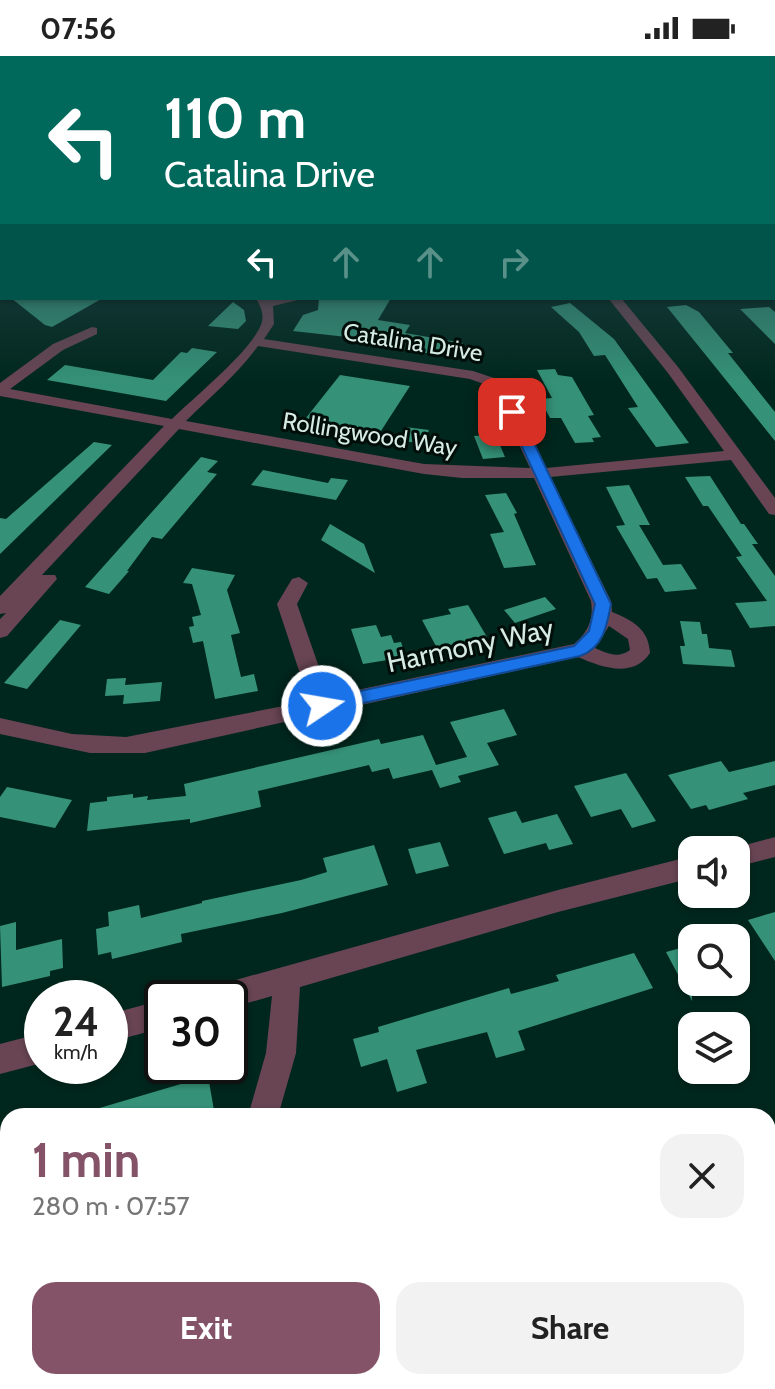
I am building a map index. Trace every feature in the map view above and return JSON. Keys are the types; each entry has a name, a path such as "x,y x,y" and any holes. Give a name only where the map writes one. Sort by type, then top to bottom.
{"street":[{"path":"616,300 638,324 775,510"},
{"path":"0,608 183,425 233,381 232,372 268,324 264,301"},
{"path":"0,391 58,347 92,331"},
{"name":"Catalina Drive","path":"257,342 492,380 503,388 601,601 602,615"},
{"name":"Rollingwood Way","path":"0,391 444,472 540,471 736,455"},
{"path":"0,631 183,425"},
{"path":"299,583 287,604 322,706"},
{"path":"580,650 614,662 627,661 640,653 640,641 636,634 602,615"},
{"name":"Harmony Way","path":"0,726 58,741 107,748 145,744 580,650 597,633 602,615"},
{"path":"750,853 775,847"},
{"path":"248,989 558,901 678,871"},
{"path":"265,1108 281,1053 287,978"},
{"path":"0,1059 24,1053"}],"building":[{"path":"14,300 99,300 52,327"},
{"path":"319,300 390,300 378,320 410,325 405,333 463,343 454,357 354,340 356,338 293,331 303,315 318,310"},
{"path":"233,302 244,310 246,321 238,329 208,326"},
{"path":"570,303 614,339 689,443 656,447 628,408 638,407 605,355 594,356 579,332 551,307"},
{"path":"686,305 699,312 775,412 775,441 667,307"},
{"path":"769,307 775,312 775,344 740,309"},
{"path":"192,348 217,352 166,401 47,380 65,365 153,380 181,352 187,353"},
{"path":"555,369 558,375 572,377 594,415 588,416 601,437 592,438 594,442 575,443 561,418 550,418 540,399 552,398 537,370"},
{"path":"340,375 410,386 379,434 370,432 368,435 302,423"},
{"path":"405,427 429,430 423,444 398,440"},
{"path":"490,435 493,443 499,443 505,457 483,459 474,436"},
{"path":"94,442 112,445 0,554 0,518 6,519"},
{"path":"201,457 218,461 207,472 217,474 162,539 152,537 109,594 85,587"},
{"path":"263,470 328,483 331,478 348,480 336,500 251,485"},
{"path":"710,476 758,544 752,544 775,576 775,626 750,628 735,603 767,601 736,557 742,556 685,477"},
{"path":"629,485 650,525 639,525 663,565 681,564 697,589 665,592 657,578 647,579 616,526 625,525 606,487"},
{"path":"506,493 517,513 514,514 536,565 504,568 490,534 504,532 485,495"},
{"path":"330,524 364,544 375,573 321,540"},
{"path":"192,568 235,575 227,590 240,633 231,635 241,677 254,674 258,691 215,699 203,641 193,643 189,627 194,626 192,617 201,615 192,584 183,583"},
{"path":"545,597 556,609 515,623 504,610"},
{"path":"468,605 487,637 437,648 422,620 451,614 448,609"},
{"path":"60,620 81,625 27,689 4,683"},
{"path":"680,621 700,622 702,634 707,634 709,648 731,650 735,667 683,664 680,646 685,646"},
{"path":"376,625 381,637 391,635 394,643 401,642 406,657 363,664 351,629"},
{"path":"126,678 125,685 162,682 160,701 123,704 124,695 105,696 107,679"},
{"path":"504,709 517,735 487,743 499,765 458,776 461,782 440,788 432,770 393,779 389,768 372,772 369,765 258,791 261,807 190,823 190,819 87,831 90,803 107,801 107,797 133,794 133,798 148,796 147,800 186,796 184,784 379,739 381,744 423,735 436,765 467,757 450,722"},
{"path":"721,761 729,772 775,761 775,785 743,793 748,799 709,810 706,805 691,809 668,775"},
{"path":"626,773 656,821 632,828 621,809 591,817 574,786"},
{"path":"7,787 72,800 55,828 0,817 0,797"},
{"path":"516,811 522,823 557,814 573,844 549,850 546,843 504,854 488,818"},
{"path":"440,842 449,866 416,874 408,849"},
{"path":"374,845 388,885 282,913 181,934 182,942 112,959 111,952 98,955 96,929 109,926 108,912 139,905 141,918 202,901 301,880 327,872 323,858"},
{"path":"775,912 775,961 748,920"},
{"path":"16,922 16,950 62,939 63,968 50,971 50,976 2,987 0,926"},
{"path":"678,949 678,975 666,952"},
{"path":"634,953 653,988 518,1031 525,1050 496,1058 487,1032 416,1050 427,1083 397,1092 387,1059 361,1067 353,1039 379,1032 378,1027 509,988 511,994 559,981 556,975"},
{"path":"181,1084 209,1084 214,1108 100,1108"}],"route":[{"path":"322,706 580,650 597,633 603,604 512,412"}]}
